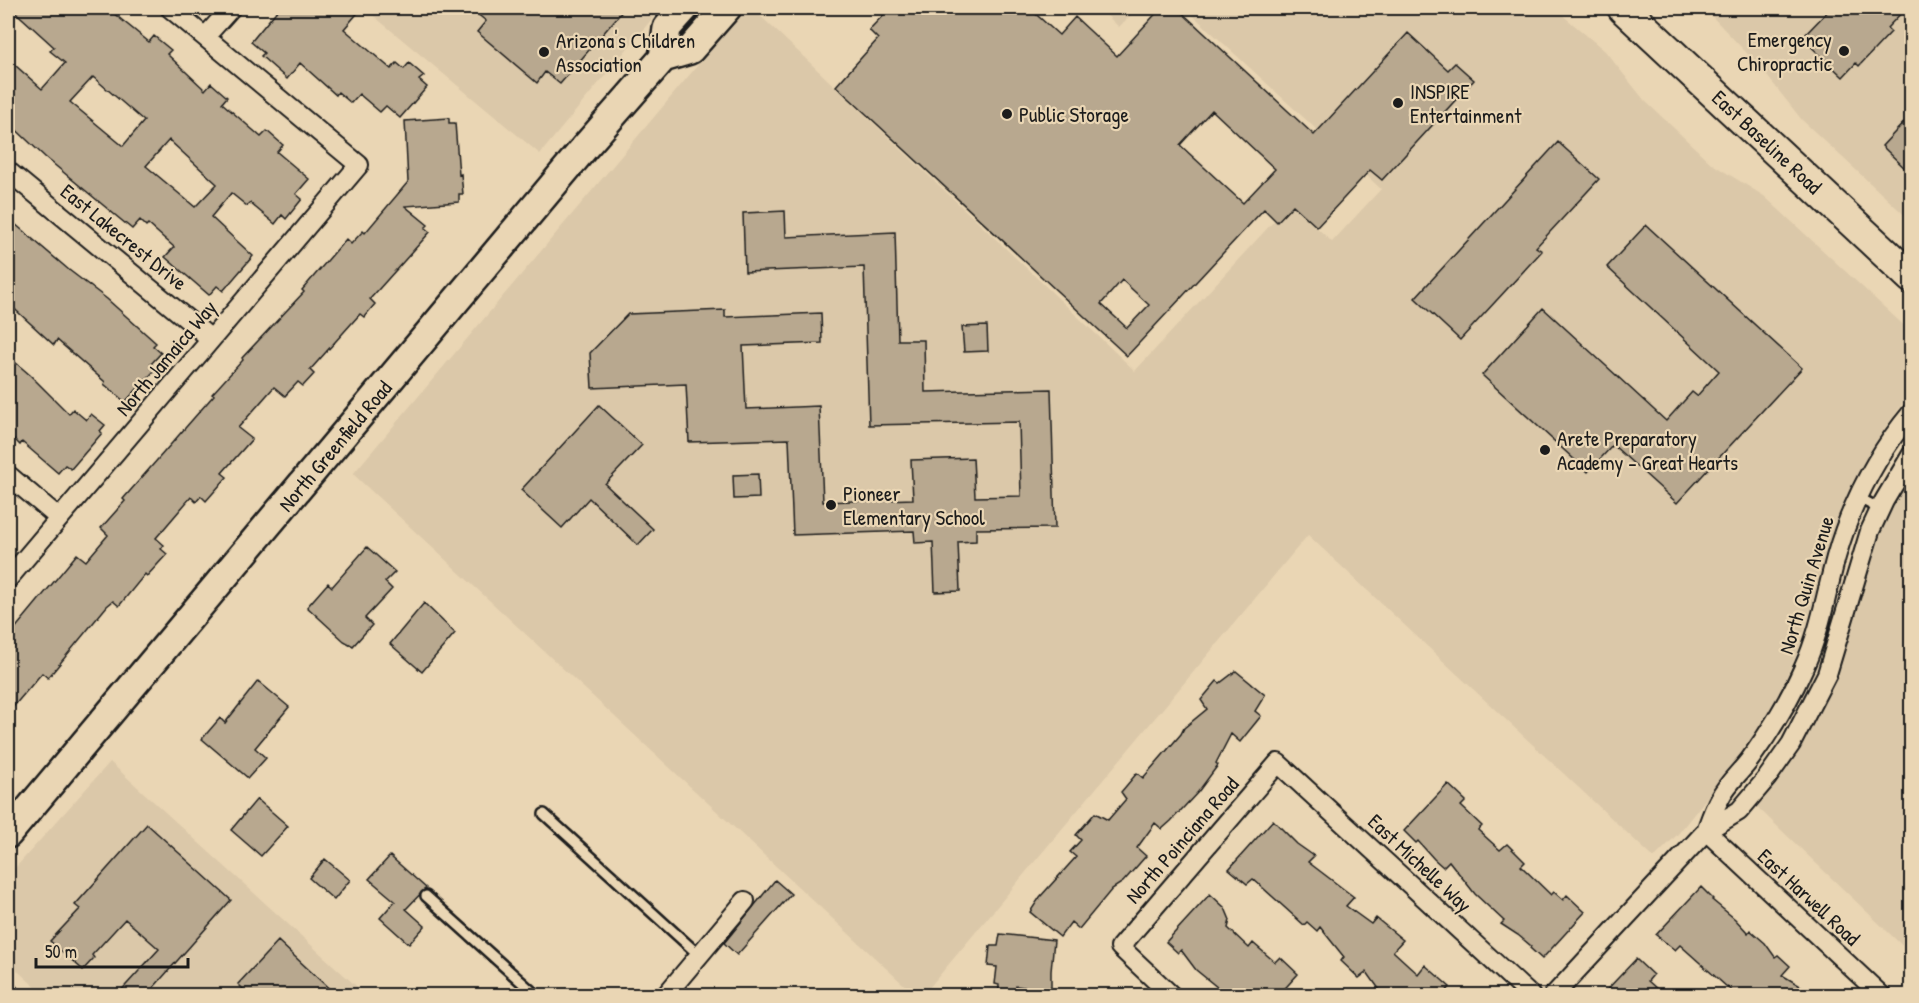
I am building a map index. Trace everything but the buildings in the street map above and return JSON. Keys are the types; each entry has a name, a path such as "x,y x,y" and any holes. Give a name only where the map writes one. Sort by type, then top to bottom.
{"main road":[{"path":"685,8 667,28 663,58 690,50 727,8"},
{"name":"East Baseline Road","path":"1623,8 1911,278"},
{"name":"North Greenfield Road","path":"8,834 663,58"}],"street":[{"path":"170,8 206,37 231,8"},
{"name":"North Jamaica Way","path":"8,579 358,165 206,37"},
{"name":"East Lakecrest Drive","path":"8,171 211,339"},
{"name":"North Quin Avenue","path":"1706,831 1721,796 1770,731 1805,666 1819,629 1837,556 1859,498 1884,448 1911,412"},
{"name":"North Quin Avenue","path":"1553,996 1706,831 1739,811 1796,736 1827,674 1860,559 1880,510 1911,454"},
{"path":"8,475 59,518"},
{"name":"North Poinciana Road","path":"1172,996 1120,947 1278,763"},
{"name":"East Michelle Way","path":"1278,763 1531,996"},
{"name":"East Harwell Road","path":"1706,831 1882,996"},
{"path":"665,996 745,901"},
{"path":"8,992 11,996"}],"lane":[{"path":"1859,498 1880,510"},
{"path":"544,814 699,955"},
{"path":"426,896 537,996"}],"shaded area":[{"path":"373,8 661,8 540,154 369,12"},
{"path":"746,8 752,8 1135,371 1275,220 1278,222 1293,205 1332,242 1381,189 1185,8 1554,8 1605,51 1645,101 1712,164 1764,196 1911,332 1911,393 1884,429 1860,471 1838,520 1798,651 1775,703 1753,740 1678,834 1654,858 1308,535 923,995 915,995 353,474"},
{"path":"1099,8 1138,8 1119,27"},
{"path":"1704,8 1911,8 1911,221 1802,120 1760,67"},
{"path":"1911,461 1911,954 1753,803 1784,764 1886,508"},
{"path":"110,762 366,995 44,995 8,962 8,876"}],"place":[{"name":"Emergency Chiropractic","path":"1844,51"},
{"name":"Arizona's Children Association","path":"544,52"},
{"name":"INSPIRE Entertainment","path":"1398,103"},
{"name":"Public Storage","path":"1007,114"},
{"name":"Arete Preparatory Academy - Great Hearts","path":"1545,450"},
{"name":"Pioneer Elementary School","path":"831,505"}]}
